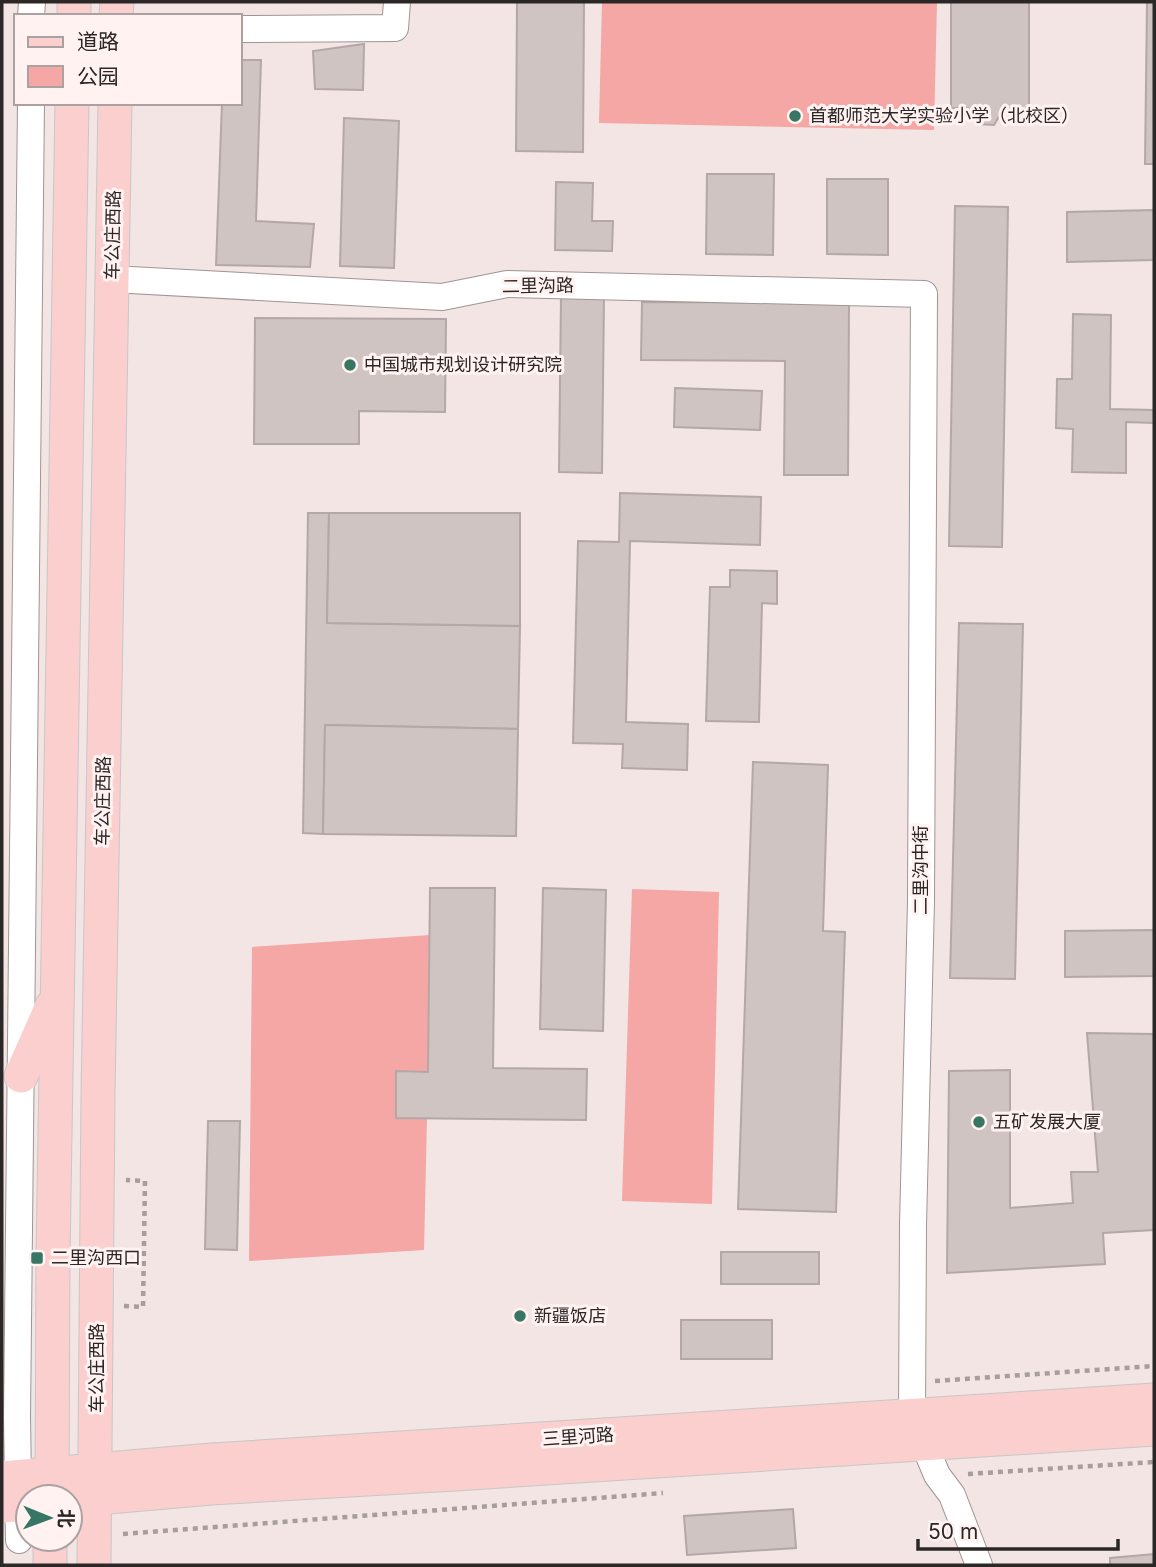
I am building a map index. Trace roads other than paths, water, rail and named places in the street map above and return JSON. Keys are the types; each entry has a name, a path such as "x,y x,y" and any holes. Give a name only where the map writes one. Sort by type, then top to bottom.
{"main road":[{"path":"72,105 53,1257 73,1483"},
{"name":"车公庄西路","path":"74,1483 97,1305 115,105"},
{"path":"21,1076 57,994"},
{"name":"三里河路","path":"84,1488 211,1488 455,1474 918,1429 1154,1401"},
{"name":"三里河路","path":"918,1429 1154,1429"},
{"path":"84,1520 94,1550"}],"street":[{"path":"242,29 395,28 397,2"},
{"path":"13,1494 21,1076 30,105"},
{"name":"二里沟路","path":"112,279 442,297 507,284 924,294"},
{"name":"二里沟中街","path":"918,1429 913,1225 921,902 924,294"},
{"path":"918,1429 937,1475 951,1495 979,1565"}],"place":[{"name":"首都师范大学实验小学（北校区）","path":"795,116"},
{"name":"中国城市规划设计研究院","path":"350,365"},
{"name":"五矿发展大厦","path":"979,1122"},
{"name":"二里沟西口","path":"37,1258"},
{"name":"新疆饭店","path":"520,1316"}]}
